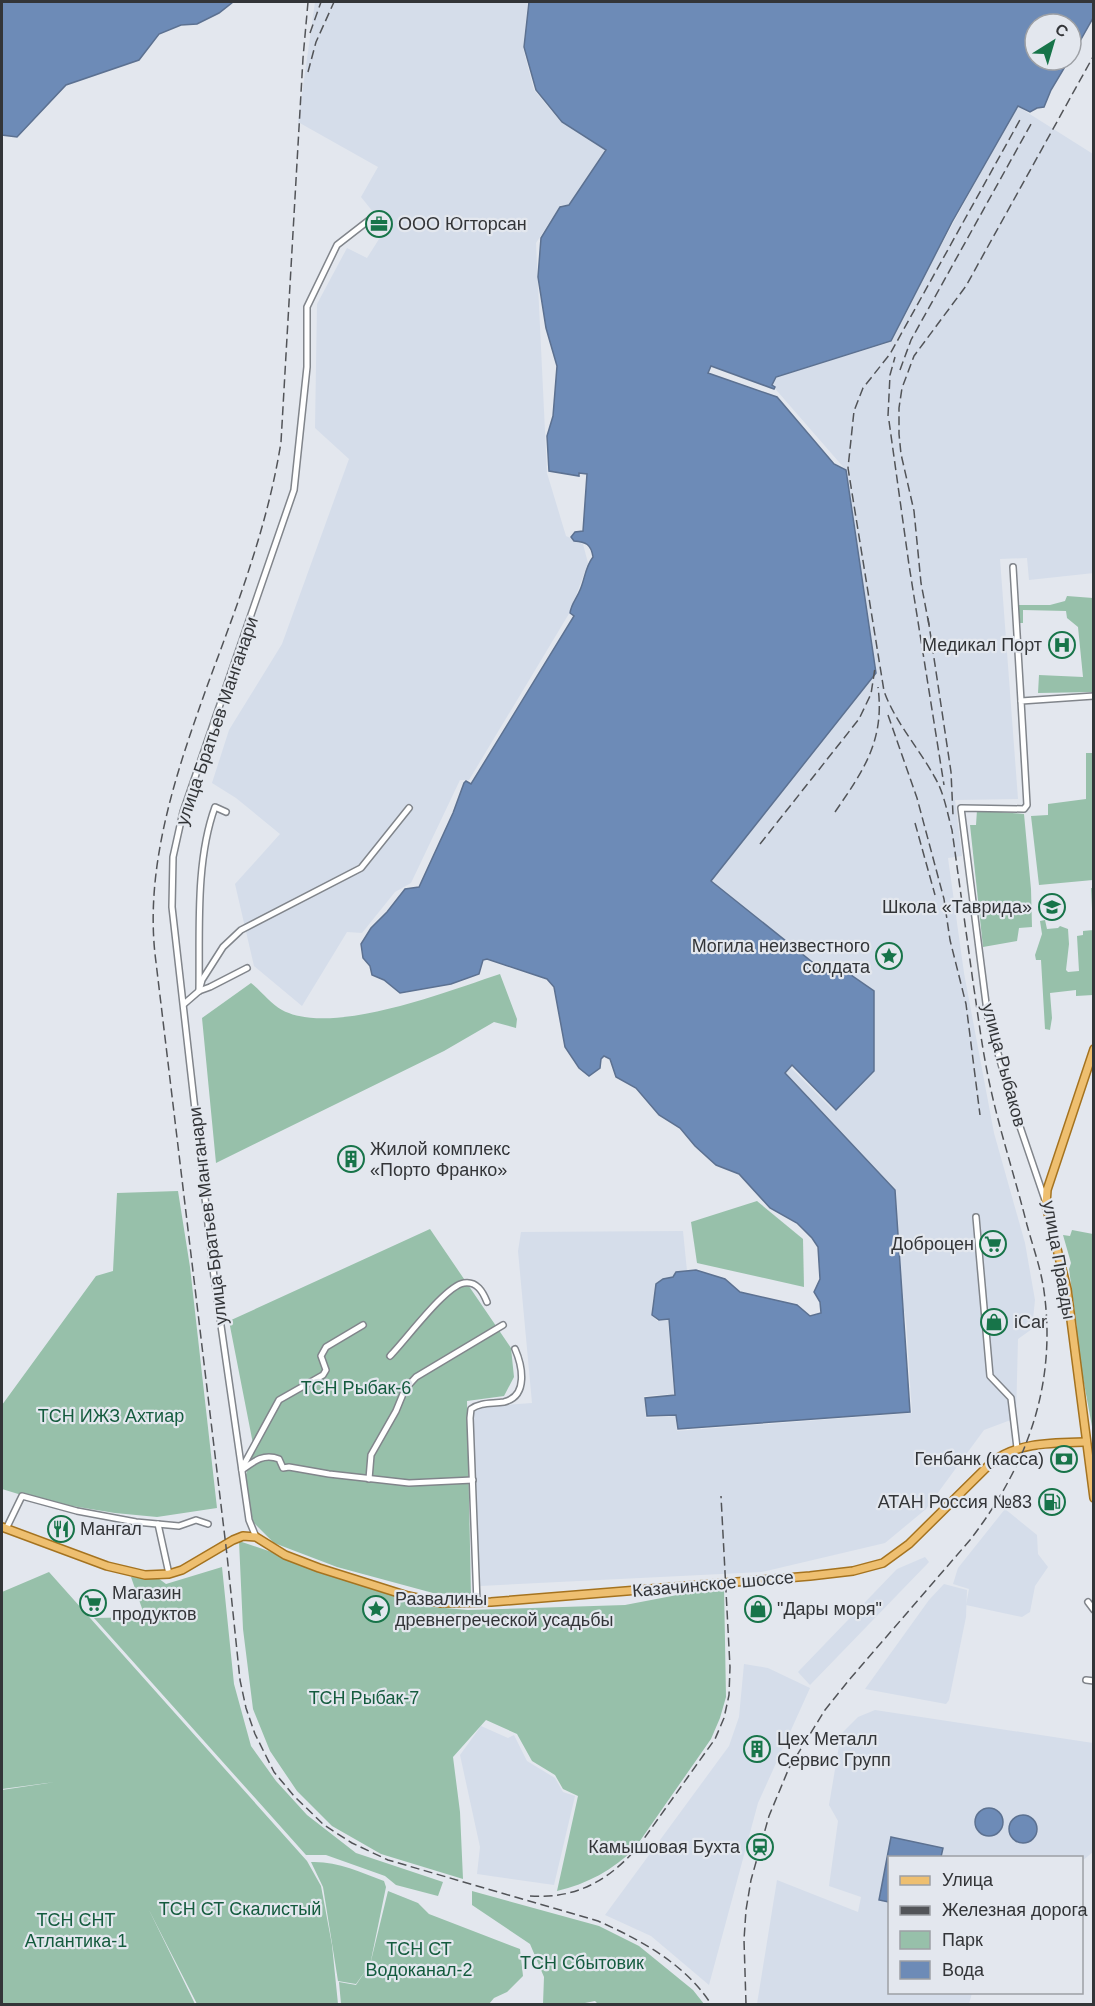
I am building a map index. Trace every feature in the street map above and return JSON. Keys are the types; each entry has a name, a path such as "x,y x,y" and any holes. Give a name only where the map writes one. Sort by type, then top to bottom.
{"main road":[{"name":"улица Правды","path":"1094,1049 1047,1190 1046,1205 1066,1289 1089,1442 1094,1498"},
{"name":"Казачинское шоссе","path":"256,1537 285,1555 408,1596 441,1603 477,1603 810,1576 853,1571 883,1563 909,1544 992,1462 1004,1453 1017,1448 1089,1442"},
{"path":"4,1528 117,1569 145,1575 169,1574 182,1570 233,1540 243,1536 256,1537"}],"street":[{"name":"улица Братьев Манганари","path":"256,1537 249,1520 214,1277 172,907 173,857 183,812 294,490 307,367 307,307 337,245 373,217"},
{"path":"1013,567 1021,701 1094,696"},
{"name":"улица Рыбаков","path":"1021,701 1027,805 1024,809 961,808 988,1019 1015,1112 1046,1205"},
{"path":"199,991 201,897 206,831 214,807 226,812"},
{"path":"199,991 202,980 223,947 242,930 361,868 409,808"},
{"path":"184,1004 199,991 247,968"},
{"path":"976,1217 990,1376 1011,1398 1017,1448"},
{"path":"390,1356 445,1295 456,1286 466,1282 476,1285 482,1290 487,1302"},
{"path":"369,1479 371,1455 405,1389 416,1377 503,1324"},
{"path":"242,1470 279,1400 323,1375 326,1370 321,1356 326,1347 363,1325"},
{"path":"477,1603 471,1409 477,1405 507,1401 516,1394 523,1377 522,1364 514,1349"},
{"path":"242,1470 257,1459 270,1456 279,1458 283,1468 369,1479 409,1483 473,1480"},
{"path":"4,1528 22,1496 92,1514 135,1522 179,1526 196,1520 208,1524"},
{"path":"158,1524 169,1574"},
{"path":"1088,1602 1094,1610"},
{"path":"1086,1680 1094,1680"}],"shaded area":[{"path":"315,2 528,2 523,48 534,90 560,121 605,150 569,205 561,205 536,243 547,473 566,536 583,544 588,563 570,612 469,780 460,780 411,883 395,892 362,933 347,932 302,1006 254,966 235,884 280,834 236,798 212,783 229,730 282,644 349,459 315,428 317,304 347,248 367,258 386,228 361,197 378,167 298,122"},
{"path":"1017,106 1093,154 1094,573 1029,580 1027,558 1000,559 1018,799 955,800 962,856 948,858 964,973 994,1133 1025,1243 1035,1300 1032,1329 1018,1339 1016,1418 984,1430 926,1509 885,1543 762,1572 480,1586 472,1413 478,1407 532,1403 518,1251 521,1232 683,1231 687,1271 676,1272 673,1277 663,1279 653,1299 652,1315 657,1321 668,1320 674,1394 644,1396 646,1418 676,1416 677,1431 912,1413 906,1320 875,1169 784,1075 791,1068 834,1111 868,1077 872,992 833,963 824,973 709,881 875,675 845,469 771,384 775,377 888,343"},
{"path":"1005,1509 1037,1535 1038,1554 1048,1567 1035,1586 1030,1612 1022,1617 966,1605 969,1589 953,1584 958,1568"},
{"path":"925,1557 929,1562 810,1685 798,1672 897,1569"},
{"path":"944,1584 967,1590 966,1617 949,1700 946,1704 865,1689 929,1600"},
{"path":"744,1664 768,1668 810,1688 758,1803 709,1985 651,1936 605,1915 729,1746 739,1717"},
{"path":"875,1710 1093,1743 1093,1852 1083,1860 1083,1856 888,1856 888,1994 972,1994 969,2004 757,2004 777,1880 858,1912 861,1897 829,1886 838,1821 829,1805 841,1734 858,1717"},
{"path":"481,1726 508,1738 514,1735 527,1761 555,1778 563,1792 575,1796 554,1885 477,1874 480,1847 460,1755"}],"green space":[{"path":"1067,596 1093,598 1093,692 1038,693 1039,675 1083,677 1078,627 1067,618 1066,611 1023,610 1023,623 1018,623 1017,605 1050,605 1065,601"},
{"path":"1086,753 1093,753 1093,880 1039,885 1031,816 1048,815 1048,804 1086,799"},
{"path":"977,810 1024,814 1031,889 1032,927 1019,928 1017,941 983,947 970,825 976,825"},
{"path":"1091,888 1093,888 1093,930"},
{"path":"1045,920 1047,929 1060,926 1068,929 1066,970 1068,972 1079,971 1077,936 1083,935 1083,931 1093,930 1093,995 1076,996 1076,990 1050,993 1052,1018 1050,1030 1045,1029 1041,960 1036,960 1035,955 1042,934 1040,921"},
{"path":"500,974 517,1019 516,1028 494,1022 444,1051 216,1163 202,1018 251,983 282,1010 304,1017 330,1018 359,1015 421,1000"},
{"name":"ТСН ИЖЗ Ахтиар","path":"178,1191 190,1267 217,1508 157,1517 41,1501 2,1489 2,1405 96,1276 113,1271 117,1193"},
{"path":"757,1201 803,1239 804,1287 697,1263 691,1222"},
{"name":"ТСН Рыбак-6","path":"430,1229 511,1348 514,1377 504,1396 467,1401 471,1595 433,1593 337,1567 274,1543 253,1522 245,1478 254,1449 229,1321"},
{"path":"1072,1230 1093,1234 1093,1432 1077,1345 1069,1269 1071,1263 1063,1235 1070,1236"},
{"name":"ТСН Рыбак-7","path":"239,1541 433,1607 468,1610 625,1605 724,1586 726,1697 720,1718 711,1739 635,1848 609,1869 579,1884 557,1891 578,1796 563,1789 555,1775 532,1761 517,1734 486,1720 453,1757 460,1812 463,1879 381,1854 332,1826 297,1791 270,1751 253,1709 243,1629"},
{"path":"222,1567 234,1684 251,1746 276,1781 307,1815 356,1853 443,1882 438,1896 396,1885 385,1876 326,1855 306,1855 94,1618 145,1617 131,1577 158,1578 166,1584"},
{"path":"49,1572 307,1861 321,1886 332,1945 338,2004 197,2004 149,1910 195,2004 2,2004 2,1790 55,1782 2,1789 2,1592"},
{"name":"ТСН СТ Водоканал-2","path":"311,1862 339,1865 384,1881 386,1887 370,1965 388,1891 418,1903 429,1914 520,1949 523,1976 507,1992 494,1998 489,2004 341,2004 339,1982 356,1985 367,1969 356,1984 338,1981 323,1887"},
{"name":"ТСН Сбытовик","path":"472,1891 599,1926 639,1946 693,1990 704,2004 598,2004 595,2001 580,2004 543,2004 544,1977 530,1944 472,1905"}],"water":[{"path":"2,2 233,2 219,13 197,24 181,25 159,34 139,60 66,85 17,137 2,135"},
{"path":"529,2 1093,2 1093,18 1083,36 1083,12 1023,12 1023,72 1062,72 1044,107 1030,112 1018,106 952,222 891,341 776,377 772,385 774,389 711,366 708,373 777,397 834,464 846,470 876,673 711,881 826,973 835,964 874,991 874,1071 836,1110 792,1065 785,1073 895,1190 910,1412 678,1429 676,1415 647,1416 645,1398 675,1395 669,1319 659,1320 652,1315 656,1284 663,1279 673,1277 676,1272 696,1270 725,1279 740,1292 797,1305 810,1316 821,1313 820,1302 814,1292 820,1279 818,1247 797,1223 770,1208 739,1174 716,1165 695,1146 680,1128 659,1115 636,1088 616,1077 610,1059 604,1056 601,1059 600,1068 589,1076 579,1068 565,1047 554,987 547,979 487,959 483,960 479,974 451,984 400,993 384,980 372,975 370,966 363,958 361,944 371,928 405,889 419,887 453,813 464,783 466,781 471,784 574,616 570,613 593,557 587,544 574,541 571,537 575,532 583,531 587,474 579,473 579,476 549,471 547,436 553,416 557,366 546,328 538,277 541,238 560,207 569,205 606,150 562,122 536,90 524,47"},
{"path":"989,1808 999,1812 1003,1822 999,1832 989,1836 979,1832 975,1822 979,1812"},
{"path":"1023,1815 1033,1819 1037,1829 1033,1839 1023,1843 1013,1839 1009,1829 1013,1819"},
{"path":"891,1837 943,1848 941,1856 888,1856 888,1902 879,1900"}],"railway":[{"path":"308,2 281,442 260,534 176,781 160,849 153,919 155,954 240,1680 255,1734 274,1772 294,1796 324,1825 352,1843 388,1860 598,1921 614,1928 646,1945 675,1965 711,2004"},
{"path":"310,33 321,2"},
{"path":"308,72 316,42 334,2"},
{"path":"929,625 921,583 914,511 901,454 899,408 902,388 914,356 966,286 1094,55"},
{"path":"746,2004 744,1940 751,1880 769,1816 789,1768 825,1710 970,1540 990,1512 1022,1453 1033,1423 1046,1359 1047,1326 1044,1291 997,1117 982,1044 952,830 937,782 900,724 884,691 848,468 854,411 863,388 890,354 1021,118"},
{"path":"900,370 911,340 1031,124"},
{"path":"888,416 890,375 895,357"},
{"path":"889,421 944,785"},
{"path":"928,618 951,772 953,815"},
{"path":"760,844 859,719 871,694 875,668"},
{"path":"835,812 855,783 870,754 878,724 878,687"},
{"path":"888,715 917,798 944,899 950,940 966,1004 980,1115"},
{"path":"915,823 935,895"},
{"path":"530,1896 547,1896 576,1891 603,1878 627,1859 715,1739 724,1718 729,1695 730,1667 721,1496"}],"place":[{"name":"ООО Югторсан","path":"379,224"},
{"name":"Медикал Порт","path":"1062,645"},
{"name":"Школа «Таврида»","path":"1052,907"},
{"name":"Могила неизвестного солдата","path":"889,956"},
{"name":"Жилой комплекс «Порто Франко»","path":"351,1159"},
{"name":"Доброцен","path":"993,1244"},
{"name":"iCar","path":"994,1322"},
{"name":"Генбанк (касса)","path":"1064,1459"},
{"name":"АТАН Россия №83","path":"1052,1502"},
{"name":"Мангал","path":"61,1529"},
{"name":"Магазин продуктов","path":"93,1603"},
{"name":"Развалины древнегреческой усадьбы","path":"376,1609"},
{"name":"\"Дары моря\"","path":"758,1609"},
{"name":"Цех Металл Сервис Групп","path":"757,1749"},
{"name":"Камышовая Бухта","path":"760,1847"}],"park label":[{"name":"ТСН СТ Скалистый","path":"240,1909"},
{"name":"ТСН СНТ Атлантика-1","path":"76,1930"}]}
